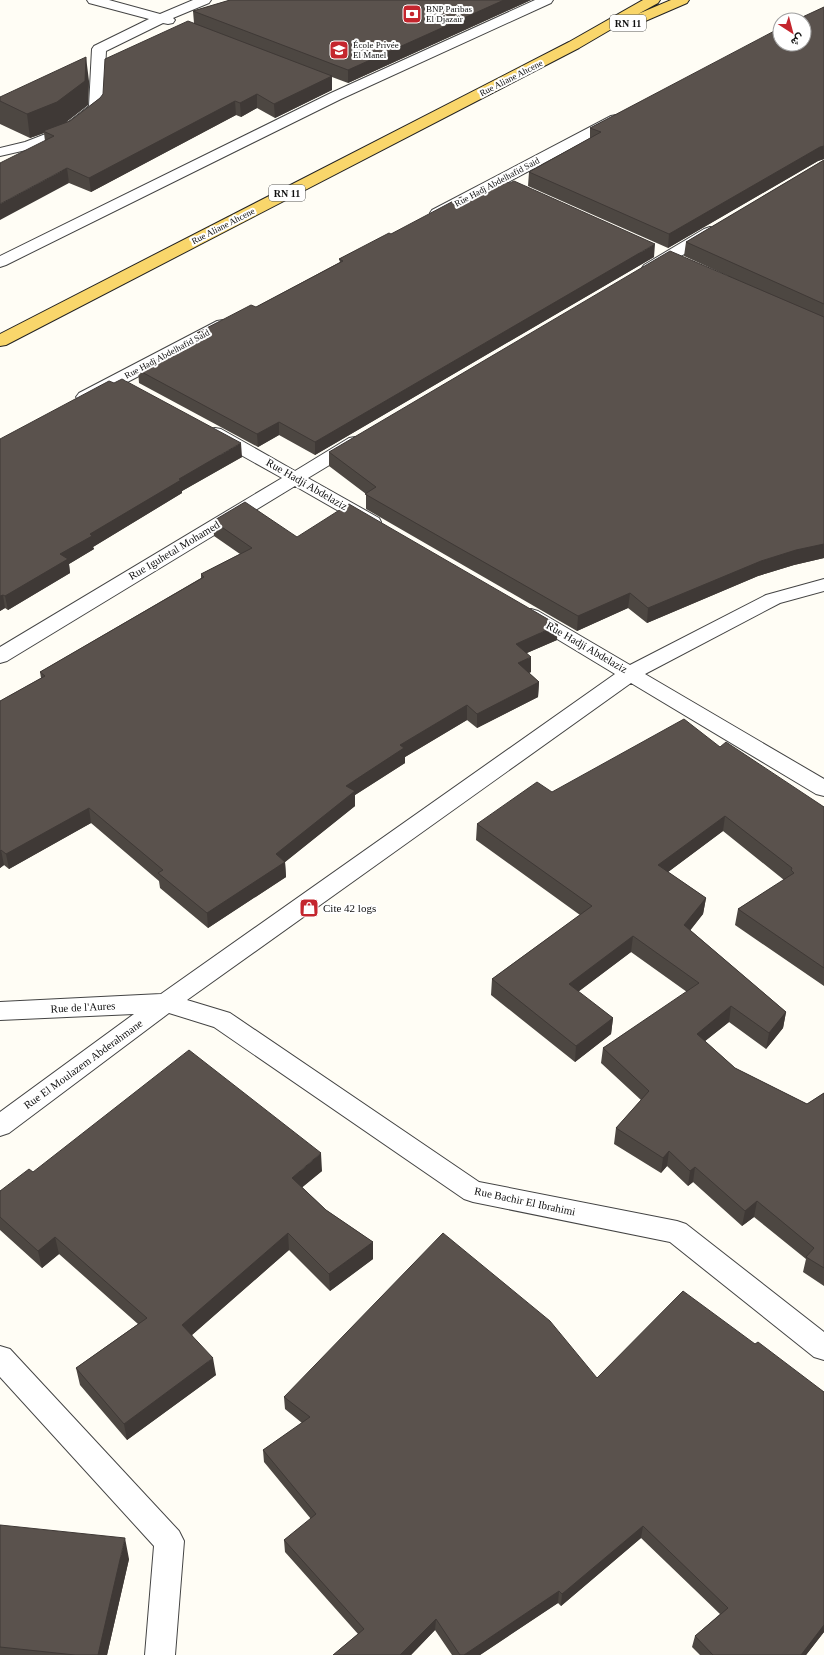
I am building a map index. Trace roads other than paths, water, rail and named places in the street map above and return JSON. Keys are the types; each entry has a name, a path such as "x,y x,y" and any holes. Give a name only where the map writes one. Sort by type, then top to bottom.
{"main road":[{"name":"Rue Aliane Ahcene","path":"0,341 574,46 653,0"},
{"name":"Rue Aliane Ahcene","path":"574,46 682,0"}],"street":[{"path":"94,0 162,18 183,26"},
{"path":"0,152 30,145 66,131 96,108 100,49 162,18 204,0"},
{"path":"0,262 348,90 546,0"},
{"path":"334,85 348,90"},
{"name":"Rue Hadj Abdelhafid Said","path":"422,221 507,184 626,114"},
{"path":"634,277 722,225"},
{"name":"Rue Hadj Abdelhafid Said","path":"69,405 238,317"},
{"path":"118,380 138,391"},
{"name":"Rue Hadji Abdelaziz","path":"200,425 295,477 384,529"},
{"name":"Rue Iguhetal Mohamed","path":"0,656 370,433"},
{"name":"Rue El Moulazem Abderahmane","path":"0,1126 166,1003 631,673 772,599 824,585"},
{"name":"Rue Hadji Abdelaziz","path":"514,605 631,673 824,789"},
{"name":"Rue de l'Aures","path":"0,1011 166,1003"},
{"name":"Rue Bachir El Ibrahimi","path":"166,1003 222,1020 473,1191 677,1232 824,1348"},
{"path":"0,1358 169,1541 160,1655"}],"place":[{"name":"BNP Paribas El Djazaïr","path":"412,14"},
{"name":"École Privée El Manel","path":"339,50"},
{"name":"Cite 42 logs","path":"309,908"}]}
